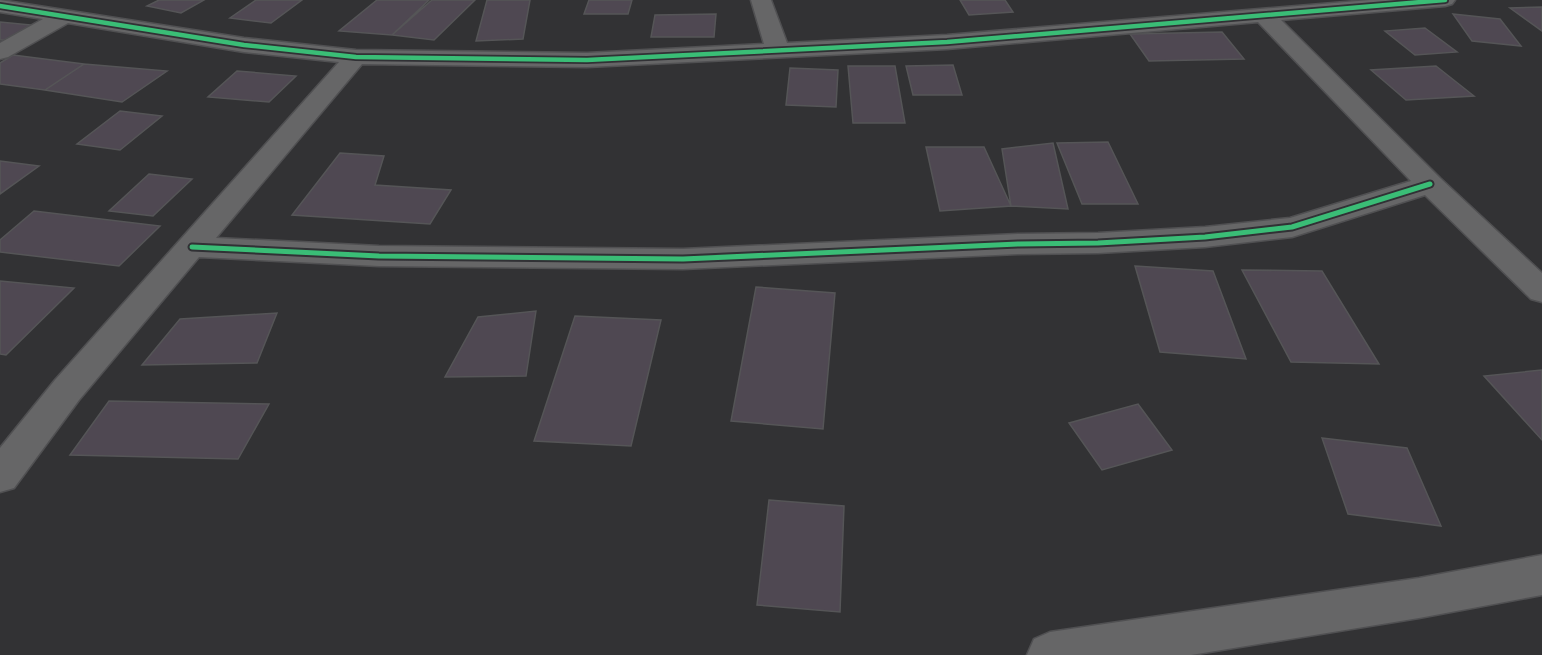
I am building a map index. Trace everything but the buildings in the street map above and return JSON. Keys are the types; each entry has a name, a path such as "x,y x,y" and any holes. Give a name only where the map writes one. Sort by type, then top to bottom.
{"street":[{"path":"761,0 778,51"},
{"path":"0,6 244,45 356,57 587,60 947,42 1265,17 1445,0"},
{"path":"0,52 65,16"},
{"path":"1265,17 1430,184 1542,291"},
{"path":"0,476 67,390 356,57"},
{"path":"192,247 379,256 683,260 1018,244 1098,243 1205,237 1292,227 1430,184"},
{"path":"1050,655 1419,598 1542,575"}],"cycle path":[{"path":"0,6 244,45 356,57 587,60 947,42 1445,0"},
{"path":"192,247 379,256 683,259 1018,244 1098,243 1205,237 1292,227 1430,184"}]}
